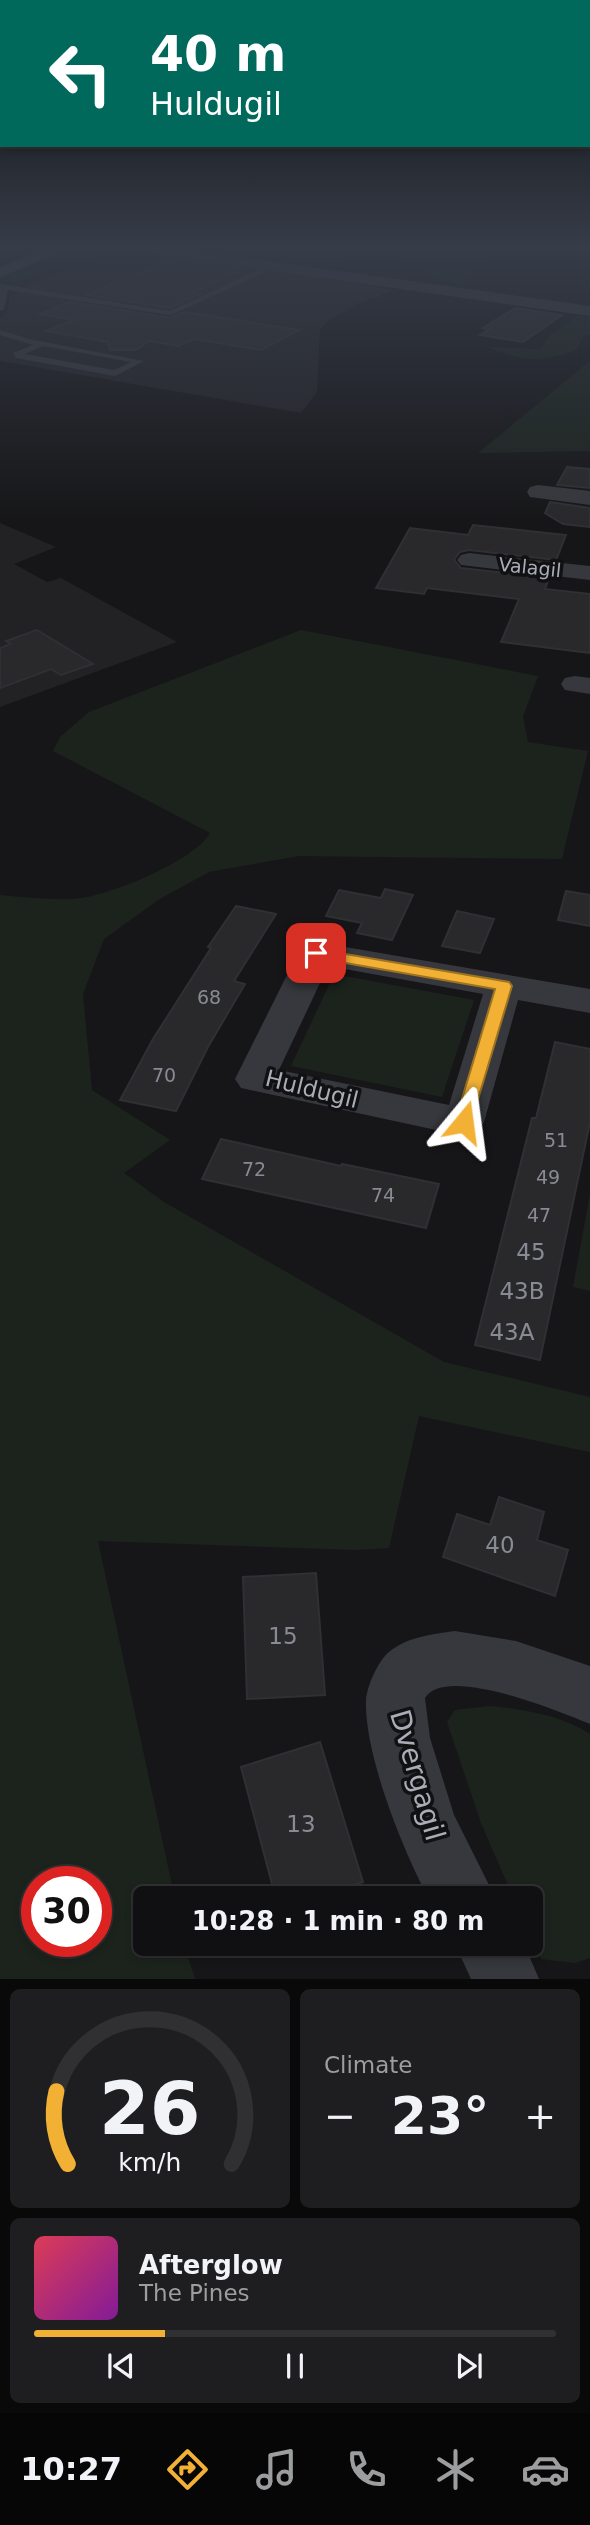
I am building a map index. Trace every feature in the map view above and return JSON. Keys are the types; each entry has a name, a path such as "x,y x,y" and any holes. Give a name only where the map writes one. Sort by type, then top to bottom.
{"street":[{"path":"538,492 590,498"},
{"name":"Valagil","path":"469,560 590,573"},
{"name":"Huldugil","path":"504,986 464,1122 255,1079 316,953 590,1001"},
{"name":"Dvergagil","path":"457,1886 428,1829 398,1723 396,1693 412,1668 436,1659 472,1660 542,1676 590,1695"},
{"path":"494,1956 506,1979"}],"lane":[{"path":"26,339 140,361 115,373 16,355 42,344"}],"shaded area":[{"path":"0,339 320,339 317,392 301,413 0,361"},
{"path":"547,339 582,339 577,349 542,359 521,358 487,347 541,349"},
{"path":"590,361 590,451 478,453"},
{"path":"0,523 56,547 14,564 47,582 61,578 177,642 0,707"},
{"path":"301,630 538,676 523,717 528,742 588,751 562,859 298,856 209,872 158,900 104,939 83,994 92,1090 170,1140 124,1173 164,1202 444,1362 590,1397 590,1452 419,1416 389,1548 357,1550 98,1541 172,1886 133,1886 133,1956 188,1956 195,1979 0,1979 0,895 71,899 104,893 168,866 201,844 210,833 53,751 60,737 89,712"},
{"path":"334,974 474,1000 442,1097 291,1066"},
{"path":"590,1194 590,1291 573,1287"},
{"path":"490,1706 529,1711 567,1722 590,1734 590,1958 575,1963 541,1959 543,1886 508,1886 481,1823 447,1722 455,1710"}],"building":[{"path":"93,339 193,339 179,346 149,341 136,350 110,350 108,342"},
{"path":"196,339 281,339 261,350"},
{"path":"567,467 590,469 590,488 557,485"},
{"path":"550,502 590,508 590,527 563,524 545,513"},
{"path":"473,525 566,535 556,560 469,550 460,552 454,560 461,568 549,578 545,589 590,594 590,653 501,642 519,599 427,588 424,594 376,588 410,528 468,535"},
{"path":"37,630 93,664 61,675 51,669 0,688 0,648 11,644 6,641"},
{"path":"385,889 413,895 392,940 357,933 362,923 326,916 339,890 381,898"},
{"path":"566,891 590,895 590,926 558,920"},
{"path":"236,906 276,914 234,981 245,984 208,1047 176,1111 120,1100 153,1039 211,948 208,947"},
{"path":"457,911 494,919 480,953 442,946"},
{"path":"555,1042 590,1049 590,1122 540,1360 475,1345 532,1118 536,1118"},
{"path":"221,1139 341,1166 342,1164 439,1184 426,1228 202,1179"},
{"path":"499,1497 544,1512 537,1540 568,1550 555,1596 443,1557 457,1514 490,1525"},
{"path":"316,1573 325,1695 247,1699 243,1577"},
{"path":"320,1742 363,1882 351,1886 273,1886 241,1767"}],"route":[{"path":"316,953 504,986 464,1122"}]}
